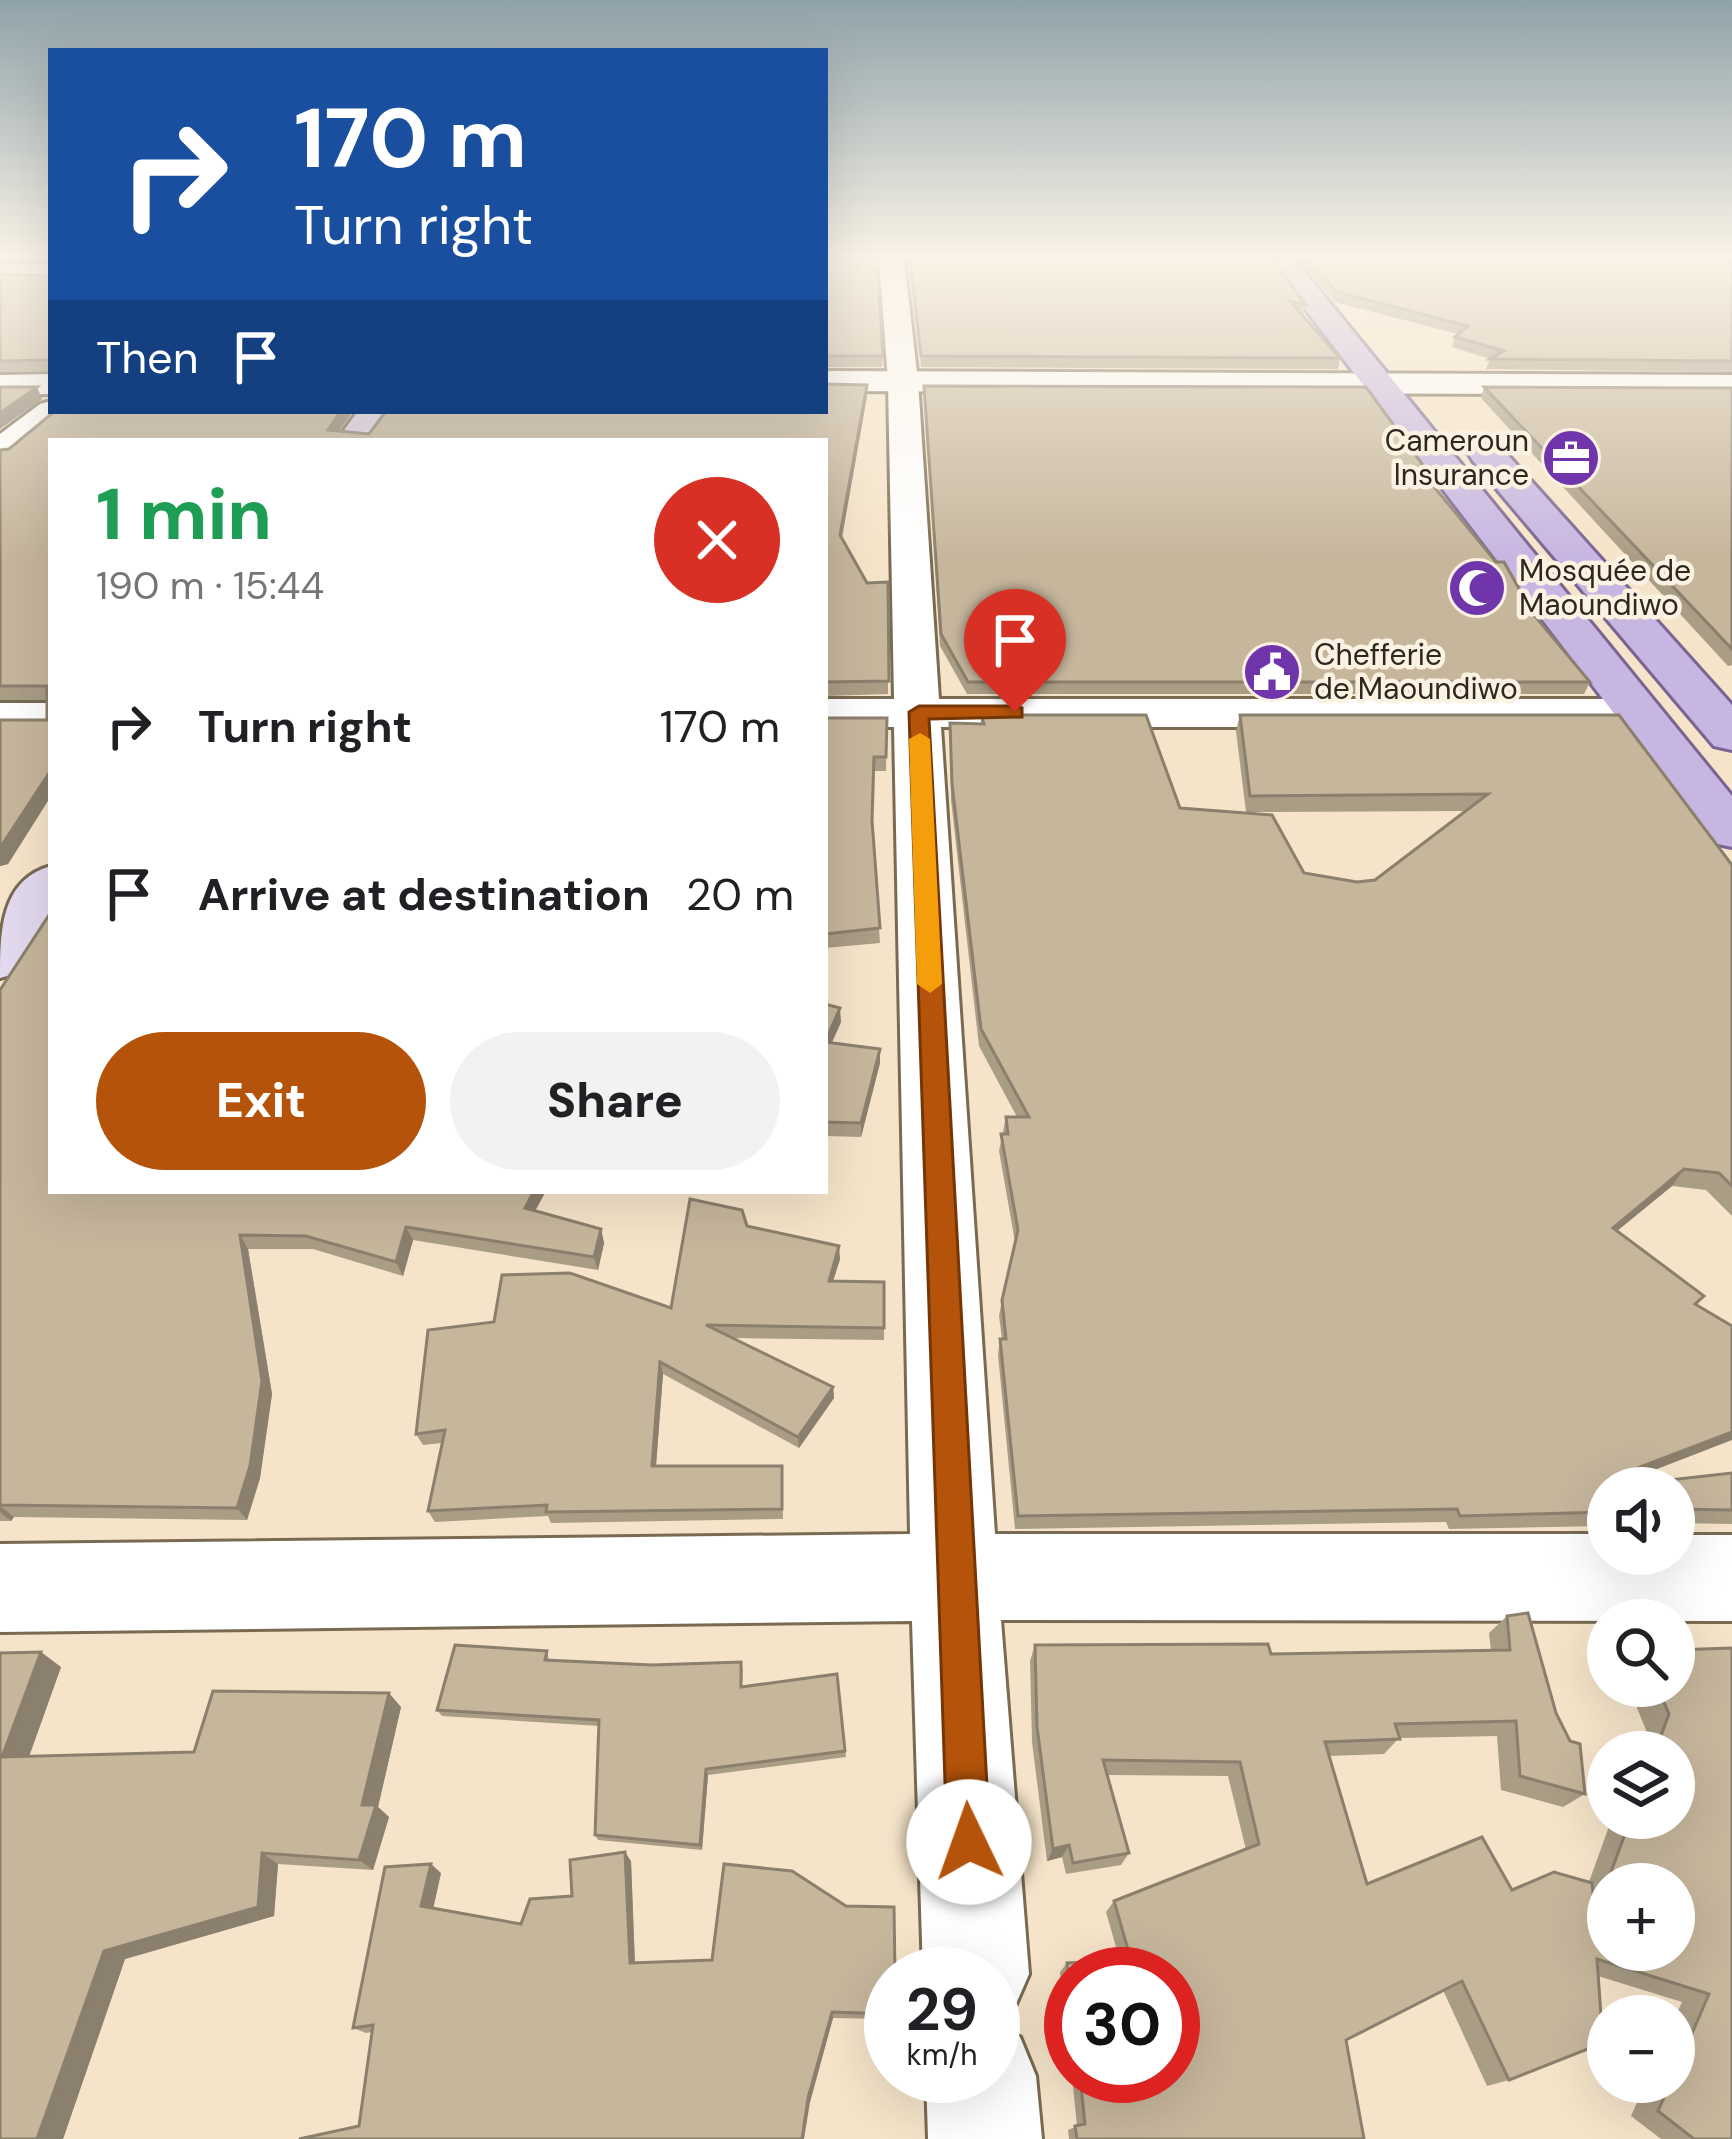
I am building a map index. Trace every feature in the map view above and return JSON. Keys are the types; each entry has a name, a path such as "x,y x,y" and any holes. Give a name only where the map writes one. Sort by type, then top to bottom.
{"main road":[{"path":"1359,359 1732,831"},
{"path":"1405,359 1725,719"},
{"path":"0,958 48,888"}],"street":[{"path":"901,359 975,1947"},
{"path":"828,381 1732,385"},
{"path":"0,385 48,384"},
{"path":"0,450 48,413"},
{"path":"828,713 1637,713"},
{"path":"0,718 48,717"},
{"path":"0,1588 954,1577 1732,1578"},
{"path":"983,2103 985,2139"}],"building":[{"path":"1490,359 1732,359 1732,361"},
{"path":"828,384 867,385 840,535 867,583 888,582 889,681 828,682 828,438 48,438 48,775 0,848 0,720 47,720 47,686 0,686 0,450 9,449 51,414 339,414 328,430 369,434 384,414 828,414"},
{"path":"924,386 1366,387 1436,483 1431,483 1496,562 1504,562 1534,615 1590,682 968,682 941,634"},
{"path":"0,387 37,387 0,413"},
{"path":"1484,387 1732,388 1732,649"},
{"path":"981,715 1146,715 1180,808 1272,815 1304,873 1357,882 1375,880 1488,794 1250,796 1240,715 1619,715 1732,865 1732,1186 1719,1173 1684,1169 1613,1228 1704,1296 1695,1304 1732,1326 1732,1432 1640,1467 1587,1467 1587,1513 1460,1516 1457,1509 1018,1516 1000,1339 1006,1339 1002,1300 1018,1230 1001,1134 1008,1134 1006,1117 1029,1117 981,1029 952,784 950,723 984,724"},
{"path":"828,718 887,718 886,757 874,757 872,820 880,928 828,934"},
{"path":"48,917 48,1194 532,1194 525,1208 601,1229 594,1257 406,1227 396,1262 306,1236 240,1235 262,1381 250,1466 237,1508 0,1505 0,990"},
{"path":"828,1005 840,1008 828,1035"},
{"path":"828,1042 880,1049 861,1123 828,1122"},
{"path":"690,1199 742,1210 747,1226 839,1246 829,1281 884,1282 884,1328 706,1325 833,1387 798,1437 660,1362 652,1466 782,1466 782,1509 546,1512 547,1505 428,1511 445,1430 416,1434 428,1330 494,1322 502,1275 570,1273 671,1308"},
{"path":"1732,1473 1732,1510 1695,1509 1695,1477"},
{"path":"1528,1613 1556,1713 1570,1741 1580,1744 1585,1794 1520,1776 1516,1721 1395,1724 1400,1739 1325,1742 1367,1884 1482,1837 1512,1890 1554,1872 1587,1882 1587,1971 1598,1971 1600,1995 1587,1995 1587,2049 1509,2080 1462,1981 1346,2040 1364,2139 1077,2139 1075,2126 1085,2124 1083,2103 1200,2103 1200,1947 1127,1947 1114,1901 1259,1844 1240,1762 1103,1760 1129,1853 1073,1863 1069,1845 1053,1849 1037,1727 1035,1645 1268,1644 1271,1654 1510,1650 1507,1616"},
{"path":"455,1645 547,1651 545,1660 652,1665 741,1662 741,1687 837,1674 845,1751 706,1769 700,1845 595,1835 599,1720 437,1710"},
{"path":"1732,1648 1732,2139 1694,2139 1658,2111 1662,2103 1695,2103 1695,2026 1709,1994 1635,1971 1695,1971 1695,1863 1614,1863 1623,1839 1695,1839 1695,1731 1663,1731 1669,1714 1666,1707 1695,1707 1695,1649"},
{"path":"41,1652 2,1757 194,1752 213,1691 389,1693 362,1805 376,1805 359,1860 262,1853 258,1907 104,1951 37,2139 0,2139 0,1653"},
{"path":"625,1852 630,1963 712,1960 724,1864 792,1871 846,1906 894,1907 895,1947 864,1947 864,2013 832,2012 802,2139 299,2139 359,2126 373,2025 353,2028 385,1867 431,1864 421,1906 521,1924 530,1899 572,1896 570,1860"}],"slow traffic":[{"path":"920,739 930,984"}],"place":[{"name":"Cameroun Insurance","path":"1571,458"},
{"name":"Mosquée de Maoundiwo","path":"1477,588"},
{"name":"Chefferie de Maoundiwo","path":"1272,672"}],"route":[{"path":"969,1842 919,712 1015,712"}]}
